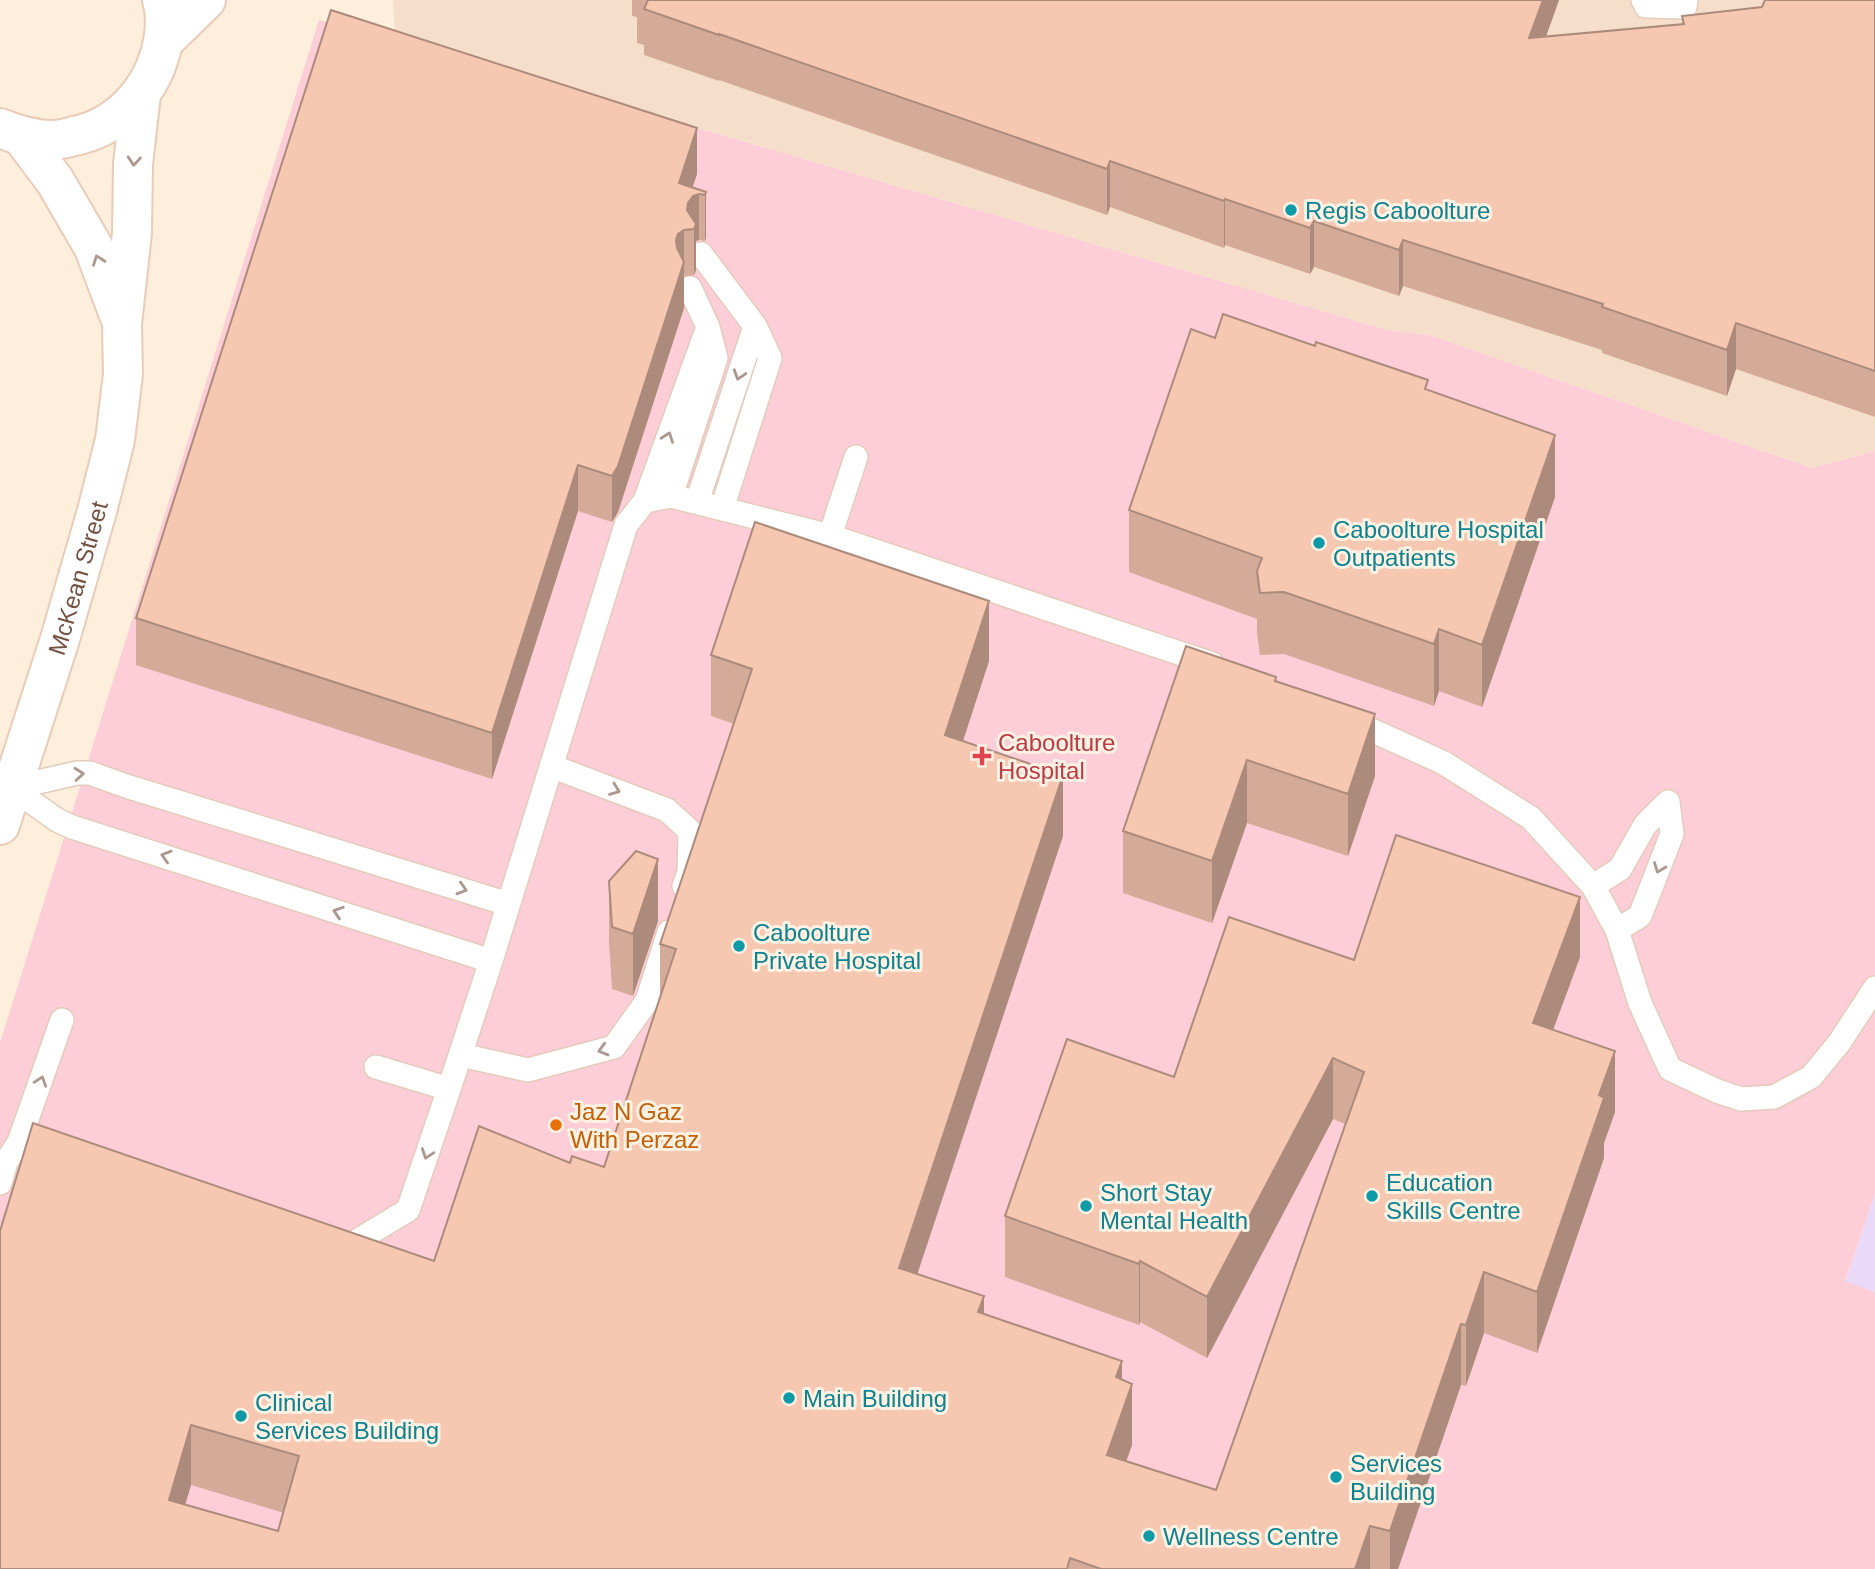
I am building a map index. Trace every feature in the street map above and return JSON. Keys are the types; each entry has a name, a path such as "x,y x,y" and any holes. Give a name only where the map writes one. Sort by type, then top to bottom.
{"main road":[{"path":"11,133 55,141 88,133 118,117 142,94 156,69 164,41 162,0"},
{"path":"164,41 206,0"},
{"name":"McKean Street","path":"0,825 64,626 115,440 122,374 122,324 132,233 133,164 142,94"},
{"name":"McKean Street","path":"11,133 55,181 94,248 122,324"}],"lane":[{"path":"1643,0 1647,6 1685,7 1686,0"},
{"path":"701,254 755,326 770,358 722,509"},
{"path":"671,496 716,358 708,327 690,288"},
{"path":"696,502 755,326"},
{"path":"317,1241 352,1244 408,1210 491,961 626,524 645,501 708,327"},
{"path":"830,536 856,457"},
{"path":"645,501 671,496 830,536 1227,669"},
{"path":"1330,712 1444,763 1531,818 1593,886 1616,930 1640,1003 1670,1069 1741,1099 1774,1097 1811,1077 1839,1043 1875,988"},
{"path":"461,1055 528,1070 614,1047 647,1001 689,872 690,831 667,810 551,766"},
{"path":"12,788 77,773 90,773 508,904"},
{"path":"12,788 57,820 72,827 491,961"},
{"path":"1593,886 1620,869 1645,825 1668,802 1672,834 1640,916 1616,930"},
{"path":"0,1183 6,1162 19,1142 62,1020"},
{"path":"376,1067 449,1089"},
{"path":"19,1142 72,1161"}],"shaded area":[{"path":"393,0 1875,0 1875,451 1812,468 1429,335 1387,330 395,39"},
{"name":"Caboolture Hospital","path":"319,20 394,39 1387,330 1429,335 1812,468 1875,451 1875,1194 1845,1281 1875,1292 1875,1569 0,1569 0,1043"},
{"path":"1875,1194 1875,1292 1845,1282"}],"building":[{"name":"Regis Caboolture","path":"648,0 1543,0 1529,38 1684,24 1682,16 1762,7 1765,0 1875,0 1875,371 1736,323 1727,350 1602,307 1603,304 1403,240 1399,250 1314,221 1310,228 1110,161 1107,169 644,9"},
{"path":"331,10 697,128 679,183 706,192 705,195 693,196 688,203 687,210 696,224 694,229 684,230 678,234 676,240 684,262 618,466 612,476 578,465 492,733 136,618"},
{"path":"1223,314 1315,346 1316,342 1428,380 1425,389 1555,435 1482,645 1439,629 1434,644 1284,592 1260,593 1257,571 1262,558 1129,510 1191,329 1215,338"},
{"path":"755,522 989,601 945,735 1063,775 899,1268 984,1296 978,1312 1122,1361 1116,1377 1132,1384 1107,1455 1216,1490 1364,1072 1333,1058 1207,1297 1140,1261 1139,1264 1005,1216 1067,1039 1174,1077 1229,917 1354,960 1396,835 1580,897 1533,1023 1615,1051 1599,1095 1604,1098 1537,1292 1484,1272 1466,1325 1461,1324 1390,1531 1370,1526 1355,1569 1101,1569 1070,1558 1067,1569 0,1569 0,1231 33,1123 434,1261 479,1126 570,1163 572,1156 604,1167 676,949 660,944 752,669 711,655","holes":["191,1425 299,1456 278,1531 169,1500"]},
{"path":"1186,646 1276,677 1275,681 1375,714 1348,794 1247,760 1212,861 1123,831"},
{"path":"636,851 658,859 633,934 612,927 609,881"}],"place":[{"name":"Regis Caboolture","path":"1291,210"},
{"name":"Caboolture Hospital Outpatients","path":"1319,543"},
{"name":"Caboolture Hospital","path":"982,756"},
{"name":"Caboolture Private Hospital","path":"739,946"},
{"name":"Jaz N Gaz With Perzaz","path":"556,1125"},
{"name":"Education Skills Centre","path":"1372,1196"},
{"name":"Short Stay Mental Health","path":"1086,1206"},
{"name":"Main Building","path":"789,1398"},
{"name":"Clinical Services Building","path":"241,1416"},
{"name":"Services Building","path":"1336,1477"},
{"name":"Wellness Centre","path":"1149,1536"}]}
